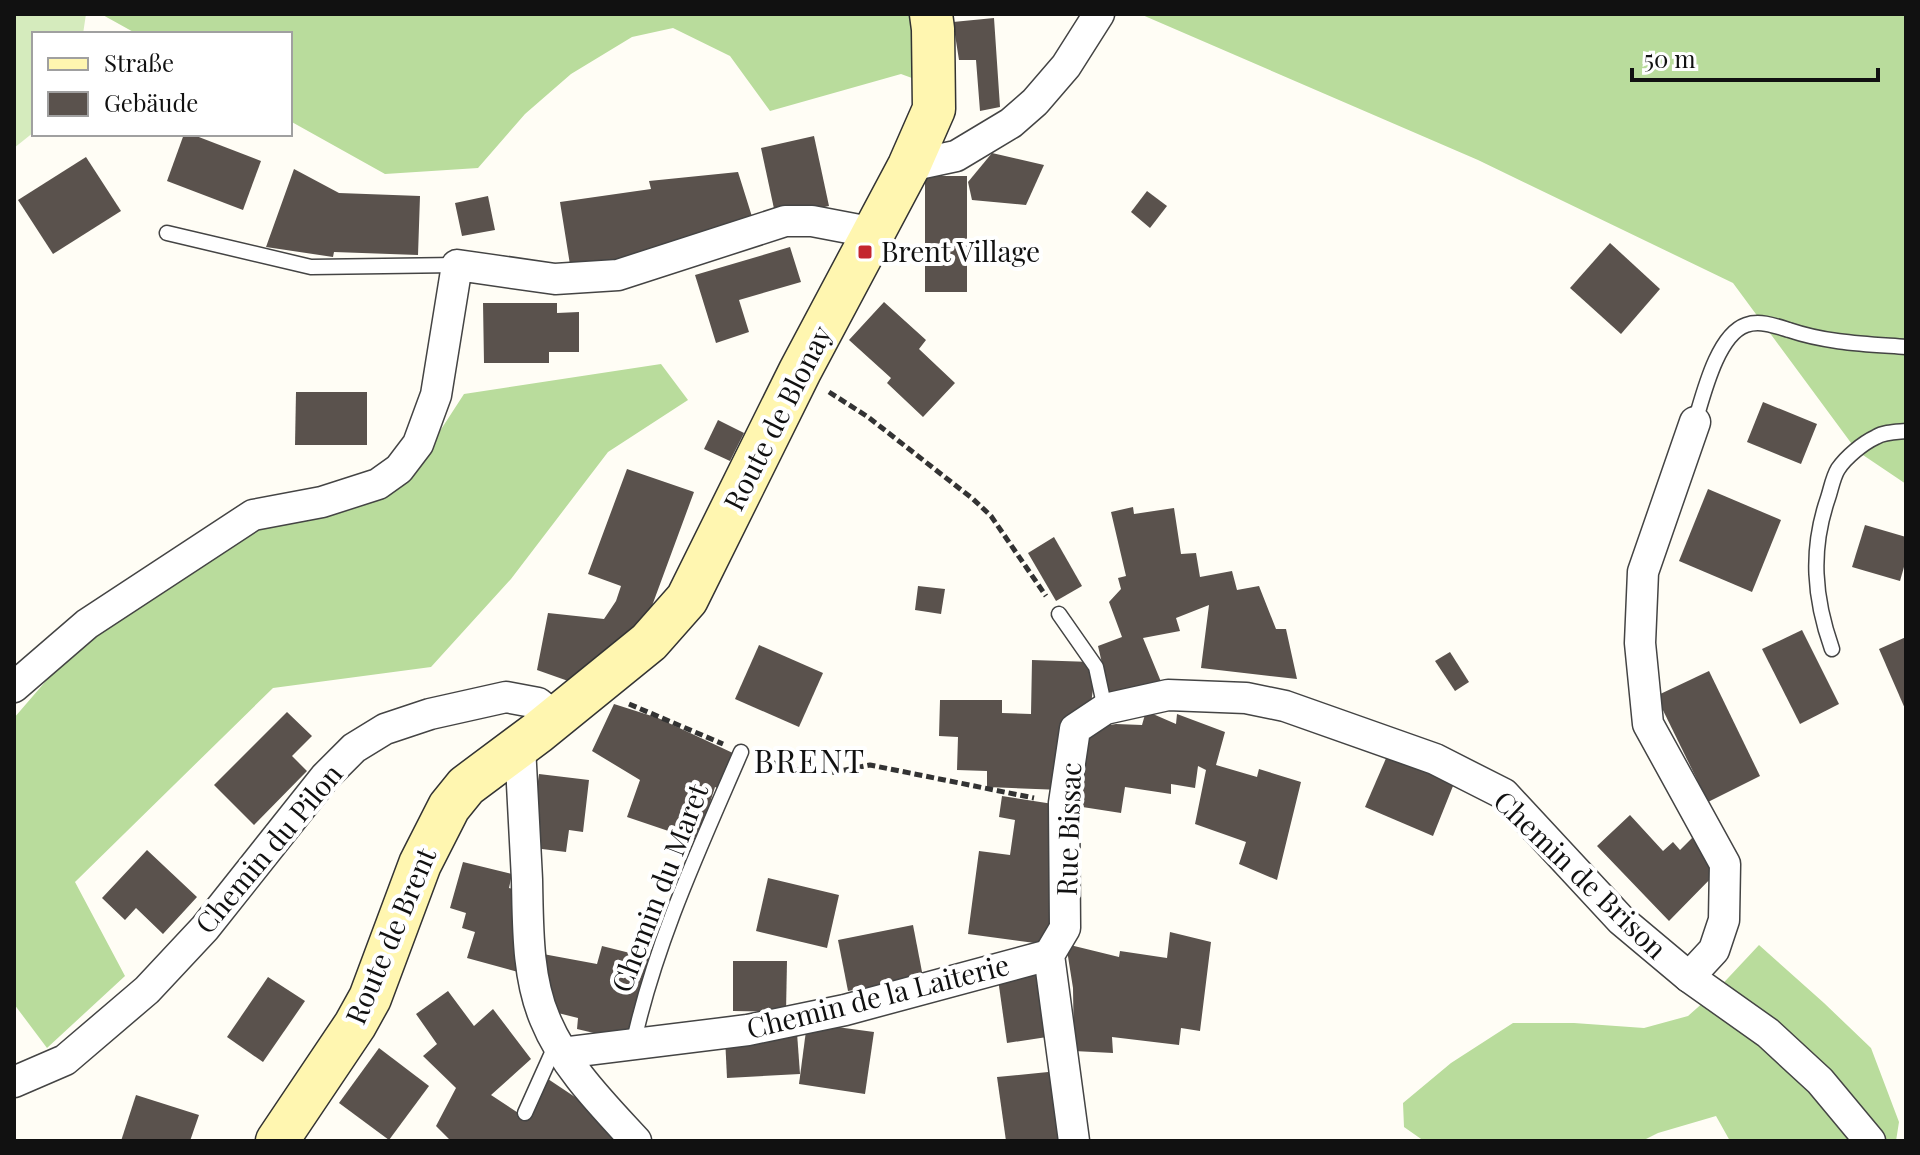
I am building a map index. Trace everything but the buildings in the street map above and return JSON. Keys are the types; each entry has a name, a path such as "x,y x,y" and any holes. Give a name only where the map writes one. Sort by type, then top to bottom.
{"main road":[{"name":"Route de Blonay","path":"520,746 649,642 687,599 800,371 909,166 934,109 932,22"},
{"name":"Route de Brent","path":"277,1141 370,998 420,864 449,807 466,786 520,746"}],"street":[{"path":"909,166 956,156 1011,123 1035,102 1066,66 1099,14"},
{"path":"14,687 87,624 253,515 322,502 378,484 399,469 418,444 436,395 457,265 555,279 618,275 785,221 812,221 875,233"},
{"path":"1689,977 1714,950 1724,920 1725,864 1648,724 1640,643 1643,572 1695,422"},
{"name":"Rue Bissac","path":"1049,955 1065,928 1064,803 1075,729 1105,709 1168,695 1246,698 1285,706"},
{"name":"Chemin du Pilon","path":"14,1082 65,1060 147,990 205,928 325,777 354,748 385,729 430,714 506,697 538,703 557,718"},
{"name":"Chemin de Brison","path":"1285,706 1435,759 1504,794 1621,920 1689,977 1768,1033 1820,1081 1870,1141"},
{"path":"520,746 528,919 534,983 544,1018 559,1048 636,1141"},
{"path":"1049,955 1074,1141"},
{"name":"Chemin de la Laiterie","path":"559,1048 633,1046 748,1030 845,1010 1049,955"}],"lane":[{"path":"167,233 311,267 457,265"},
{"path":"1695,422 1709,376 1725,343 1745,325 1769,323 1803,335 1845,343 1906,347"},
{"path":"1832,649 1821,619 1814,555 1822,516 1839,469 1878,435 1906,431"},
{"path":"1059,614 1096,667 1105,709"},
{"name":"Chemin du Maret","path":"633,1046 641,1007 664,938 741,752"},
{"path":"525,1113 559,1048"}],"path":[{"path":"826,390 868,417 991,516 1059,614"},
{"path":"590,692 659,715 741,752 791,769 830,773 870,765 1064,803"}],"green space":[{"path":"14,14 86,14 83,32 32,32 32,134 14,148"},
{"path":"101,14 930,14 931,85 901,74 770,111 730,56 673,28 632,37 571,74 525,114 478,168 385,174 292,122 292,32 133,32"},
{"path":"1140,14 1906,14 1906,484 1857,451 1733,283 1478,160"},
{"path":"661,364 688,400 608,452 511,579 431,667 273,688 75,882 125,976 47,1048 14,1004 14,718 70,653 249,527 425,454 464,394"},
{"path":"1759,945 1871,1048 1899,1122 1896,1141 1730,1141 1716,1116 1658,1133 1642,1141 1424,1141 1404,1127 1403,1103 1451,1063 1513,1023 1644,1028 1688,1016"}],"place":[{"name":"Brent Village","path":"865,252"}],"district":[{"name":"BRENT","path":"810,762"}]}
